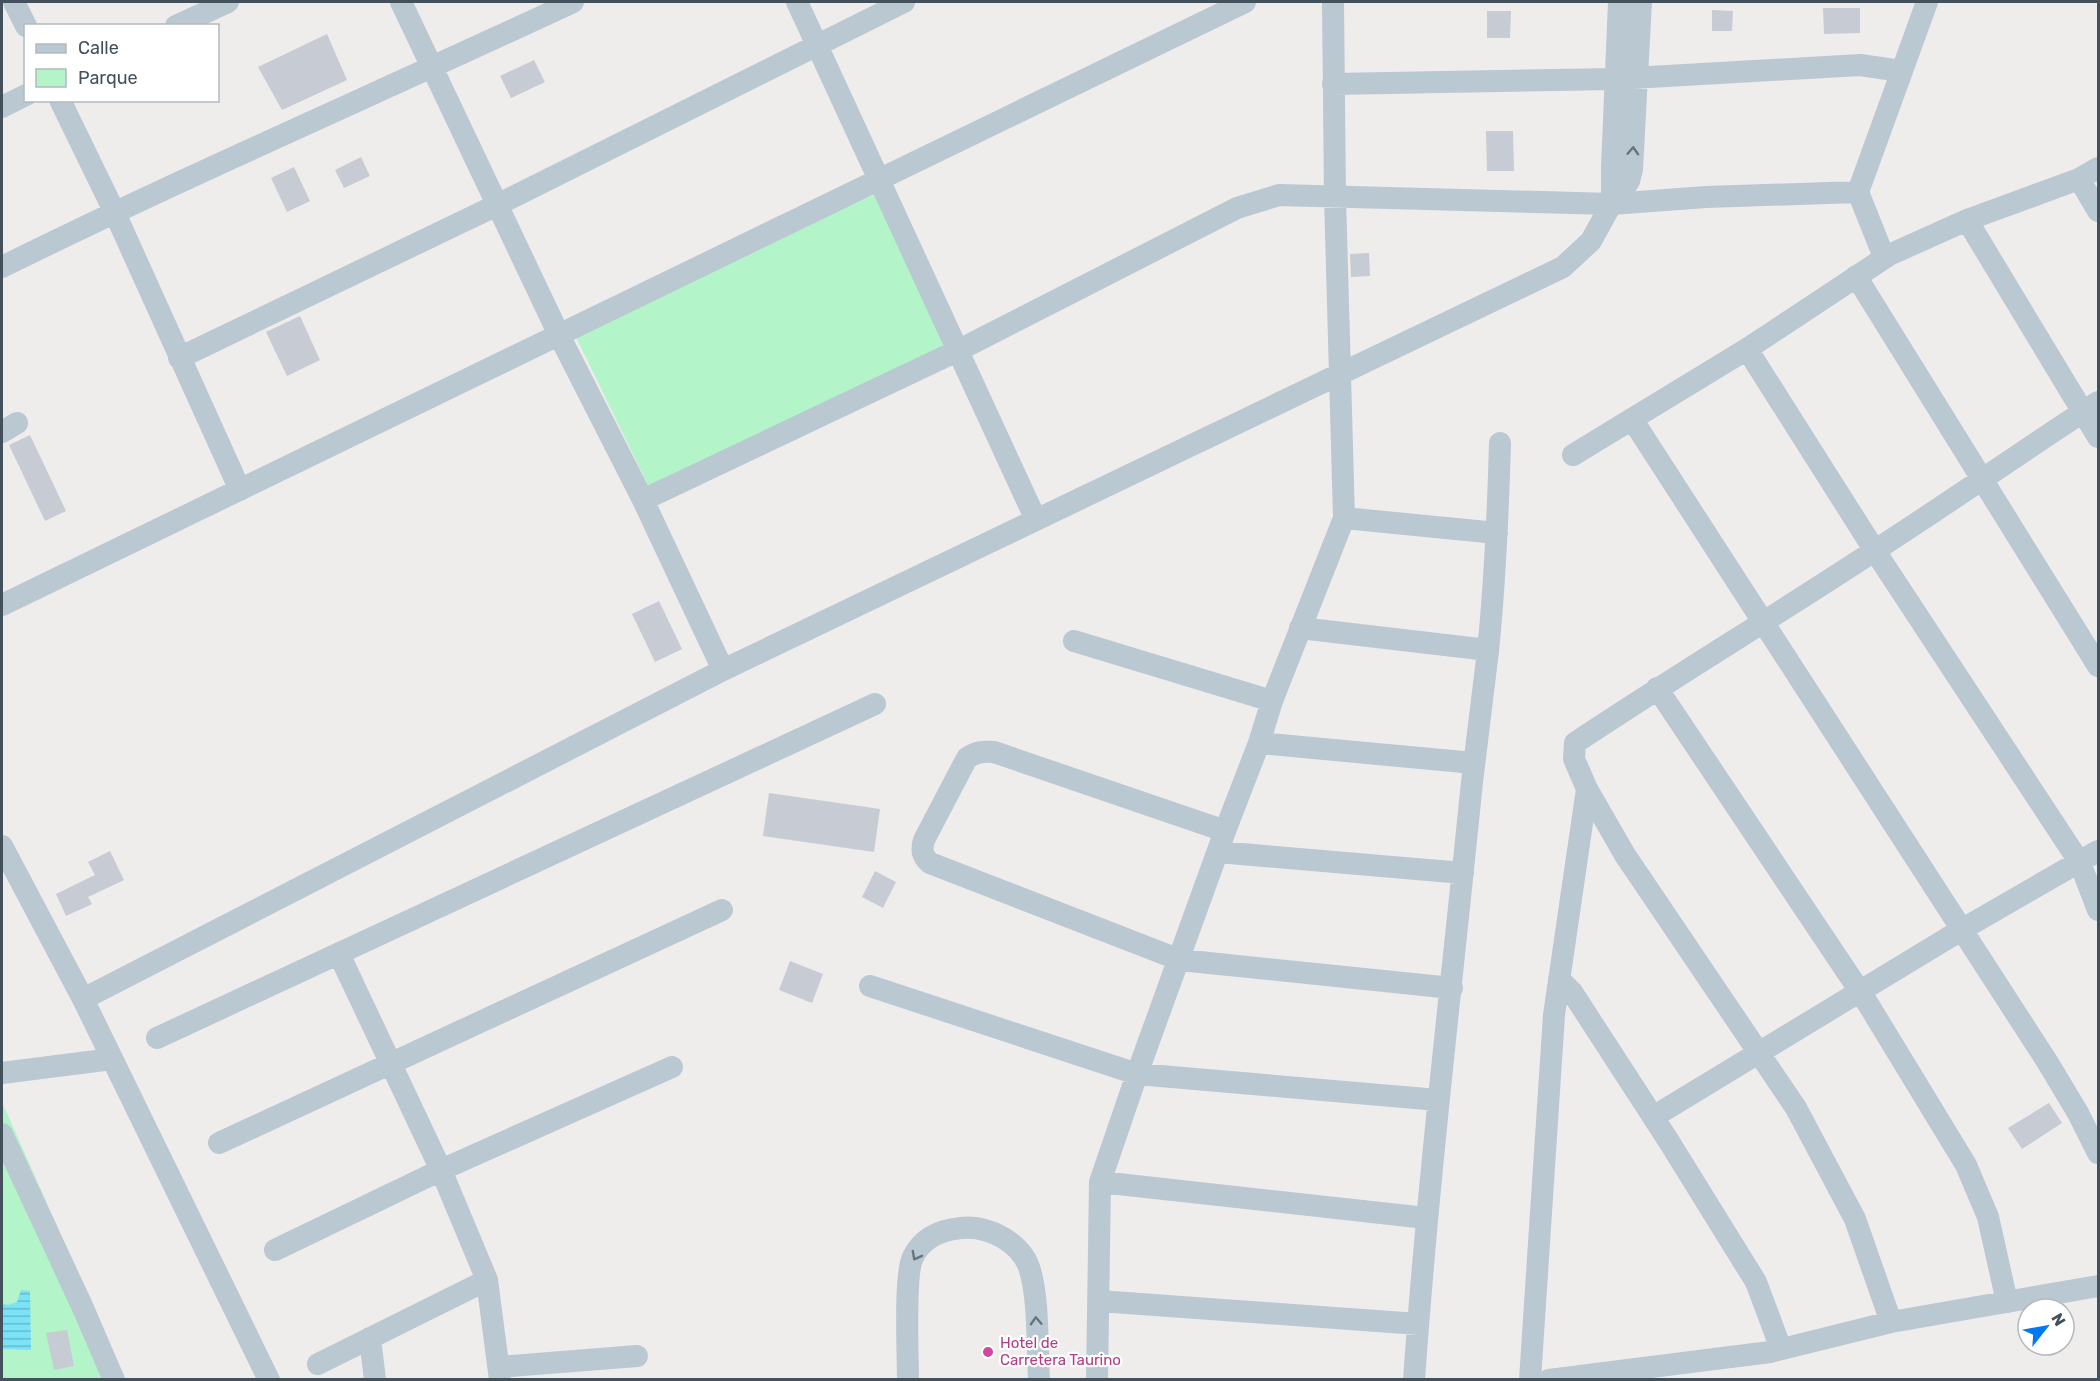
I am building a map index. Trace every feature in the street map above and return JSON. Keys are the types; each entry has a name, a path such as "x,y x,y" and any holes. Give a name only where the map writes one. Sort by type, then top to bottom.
{"street":[{"path":"14,2 25,24"},
{"path":"180,24 228,2"},
{"path":"401,2 559,335 643,500 723,670"},
{"path":"2,267 114,211 573,2"},
{"path":"797,2 1036,520"},
{"path":"179,358 497,205 904,2"},
{"path":"2,605 1245,2"},
{"path":"1097,1380 1100,1182 1225,831 1259,743 1272,701 1344,518 1335,197 1333,2"},
{"path":"83,999 723,670 1563,267 1590,241 1629,181 1632,169 1619,2"},
{"path":"1626,78 1641,2"},
{"path":"1884,257 1858,192 1927,2"},
{"path":"1334,84 1626,78 1860,65 1901,71"},
{"path":"2,107 24,96"},
{"path":"61,102 114,211 240,490"},
{"path":"1573,455 1747,349 1884,257 1967,220 2079,179 2098,168"},
{"path":"2079,179 2098,211"},
{"path":"643,500 959,350 1237,208 1279,195 1612,204 1706,197 1858,192"},
{"path":"1967,220 2091,407 2098,437"},
{"path":"1856,276 2098,666"},
{"path":"1747,349 1875,551 2089,857 2098,880"},
{"path":"1891,1322 1855,1219 1796,1108 1625,855 1587,789 1574,759 1575,743 1875,551 2091,407"},
{"path":"1632,419 2060,1083 2098,1153"},
{"path":"1414,1380 1426,1218 1488,650 1497,533 1500,443"},
{"path":"1344,518 1497,533"},
{"path":"1300,628 1488,650"},
{"path":"1074,641 1272,701"},
{"path":"1658,688 1860,992 1966,1166 1988,1217 2007,1302"},
{"path":"157,1038 875,704"},
{"path":"1259,743 1474,763"},
{"path":"1225,831 994,752 984,751 974,753 967,758 921,849 924,858 930,863 1180,960 1452,988"},
{"path":"1530,1380 1554,1027 1587,789"},
{"path":"2,846 83,999 269,1380"},
{"path":"1218,852 1463,873"},
{"path":"2089,857 2098,910"},
{"path":"1653,1117 1961,930 2089,857"},
{"path":"219,1143 722,910"},
{"path":"339,954 441,1170 487,1280 499,1373 638,1356"},
{"path":"1559,979 1572,992 1756,1282 1781,1349"},
{"path":"870,986 1137,1074 1438,1100"},
{"path":"2,1073 112,1059"},
{"path":"275,1250 441,1170 672,1067"},
{"path":"2,1134 114,1380"},
{"path":"1100,1182 1426,1218"},
{"path":"908,1380 909,1276 912,1257 926,1239 947,1230 968,1227 1003,1237 1022,1254 1030,1269 1034,1289 1039,1380"},
{"path":"318,1364 487,1280"},
{"path":"1549,1380 1781,1349 1891,1322 2098,1286"},
{"path":"1099,1301 1418,1324"},
{"path":"370,1338 375,1380"}],"green space":[{"path":"879,193 948,347 649,487 573,331 802,223"},
{"path":"2,1102 125,1379 2,1379"}],"water":[{"path":"21,1290 30,1291 31,1350 2,1349 2,1303 8,1305 17,1302"}],"building":[{"path":"1823,8 1860,8 1860,33 1824,34"},
{"path":"1712,10 1733,11 1732,31 1712,31"},
{"path":"1487,11 1511,11 1510,38 1487,38"},
{"path":"327,34 347,80 282,110 258,67"},
{"path":"534,60 545,82 511,98 500,76"},
{"path":"1486,131 1513,131 1514,171 1487,171"},
{"path":"361,157 370,176 344,188 335,170"},
{"path":"294,167 310,201 287,212 271,178"},
{"path":"1369,253 1370,276 1351,277 1350,254"},
{"path":"300,316 320,360 287,376 266,332"},
{"path":"30,435 66,511 45,521 9,445"},
{"path":"659,601 682,649 655,662 632,614"},
{"path":"769,793 880,809 874,852 763,836"},
{"path":"110,851 124,880 88,897 92,904 66,916 56,894 95,875 88,862"},
{"path":"875,871 896,882 883,908 862,897"},
{"path":"790,961 823,974 812,1003 779,990"},
{"path":"2049,1103 2062,1123 2022,1149 2008,1128"},
{"path":"67,1330 74,1366 54,1370 46,1333"}],"place":[{"name":"Hotel de Carretera Taurino","path":"988,1352"}]}
